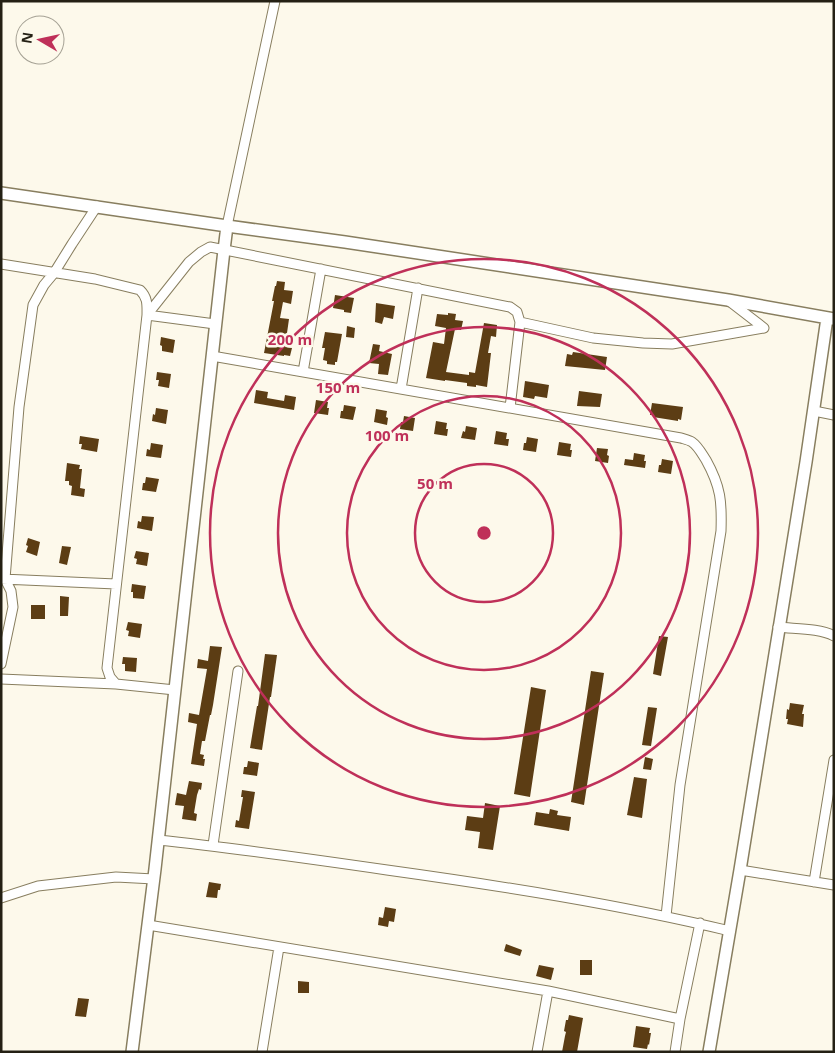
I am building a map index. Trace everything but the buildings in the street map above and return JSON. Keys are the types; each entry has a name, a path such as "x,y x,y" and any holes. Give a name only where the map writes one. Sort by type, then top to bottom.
{"street":[{"path":"132,1052 154,879 227,226 275,1"},
{"path":"1,192 346,242 728,300 831,318 778,627 709,1052"},
{"path":"1,664 13,607 11,591 3,579 19,407 33,305 44,285 54,274 97,206"},
{"path":"146,315 189,262 210,247 510,307 517,312 520,322 510,408"},
{"path":"1,264 54,274 95,279 140,290 145,296 147,304 146,315 107,668 110,677 116,684"},
{"path":"303,372 321,269"},
{"path":"401,389 418,288"},
{"path":"520,322 593,338 672,344 764,328 728,300"},
{"path":"146,315 215,324"},
{"path":"212,356 681,438 692,442 700,450 718,486 722,507 721,531 680,785 666,916"},
{"path":"814,411 834,415"},
{"path":"3,579 116,584"},
{"path":"778,627 820,631 834,636"},
{"path":"213,846 238,671"},
{"path":"1,679 116,684 175,690"},
{"path":"814,882 834,760"},
{"path":"158,840 503,886 666,916 730,930"},
{"path":"740,870 834,885"},
{"path":"1,898 38,886 116,877 154,879"},
{"path":"675,1052 700,923"},
{"path":"148,926 548,991 680,1019"},
{"path":"262,1052 279,947"},
{"path":"538,1052 548,991"}]}
